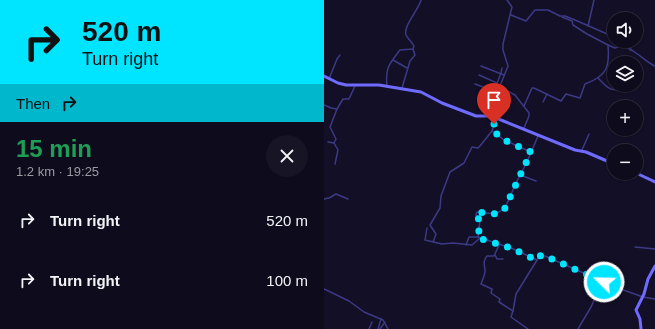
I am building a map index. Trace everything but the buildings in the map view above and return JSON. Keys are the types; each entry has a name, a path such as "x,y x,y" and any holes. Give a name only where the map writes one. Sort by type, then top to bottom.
{"street":[{"path":"402,88 410,61 414,55 414,46 408,38 406,31 408,23 421,0"},
{"path":"507,0 512,6 503,44 503,50 508,65 501,87 515,95 530,114 523,129"},
{"path":"588,26 594,0"},
{"path":"511,15 527,20 532,12 542,9 548,10 572,21 573,25 607,44"},
{"path":"562,16 566,16 607,34"},
{"path":"524,106 533,88 562,102 566,94 579,98 585,84 604,74 608,67 608,48"},
{"path":"627,48 655,66"},
{"path":"387,87 387,68 400,50 413,49"},
{"path":"329,79 340,55"},
{"path":"393,60 408,68"},
{"path":"481,66 504,75"},
{"path":"475,84 493,91 502,68"},
{"path":"479,75 497,83"},
{"path":"324,76 340,84 355,86 377,84 387,87 422,92 442,103 476,116 489,116 574,150 582,150 607,161"},
{"path":"598,78 607,88"},
{"path":"335,164 338,150 334,143 336,137 330,127 343,98 350,99 355,86"},
{"path":"543,102 547,94"},
{"path":"324,105 337,109"},
{"path":"433,242 436,234 430,226 440,208 441,196 450,172 464,163 472,147 479,147 492,130 496,119"},
{"path":"492,130 504,140 531,152"},
{"path":"582,150 589,134"},
{"path":"427,228 424,239 446,244 453,242 473,245 479,238 480,222 476,214 477,212 496,214 504,210 538,135"},
{"path":"328,142 334,143"},
{"path":"520,175 536,181"},
{"path":"643,176 655,182"},
{"path":"324,199 336,194 348,199"},
{"path":"466,245 469,237 479,238 511,248 537,260"},
{"path":"495,255 499,245"},
{"path":"635,247 655,249"},
{"path":"495,255 497,259 503,259"},
{"path":"495,255 487,256 485,258 483,267 485,271 482,284 492,289 491,293 500,299 499,302 513,311"},
{"path":"528,329 511,317 516,294 541,255 602,282 643,297 655,298"},
{"path":"641,329 640,319 636,310 643,297 648,279 655,266"},
{"path":"578,329 591,307 606,274"},
{"path":"324,289 349,300 364,312 381,319 388,329"},
{"path":"379,329 381,319"},
{"path":"369,329 372,322"},
{"path":"379,329 384,322"}],"route":[{"path":"494,124 492,130 498,136 507,142 531,152 504,210 496,214 477,212 476,214 480,222 478,238 489,240 499,245 511,248 537,260 541,255 545,256 604,282"}]}
